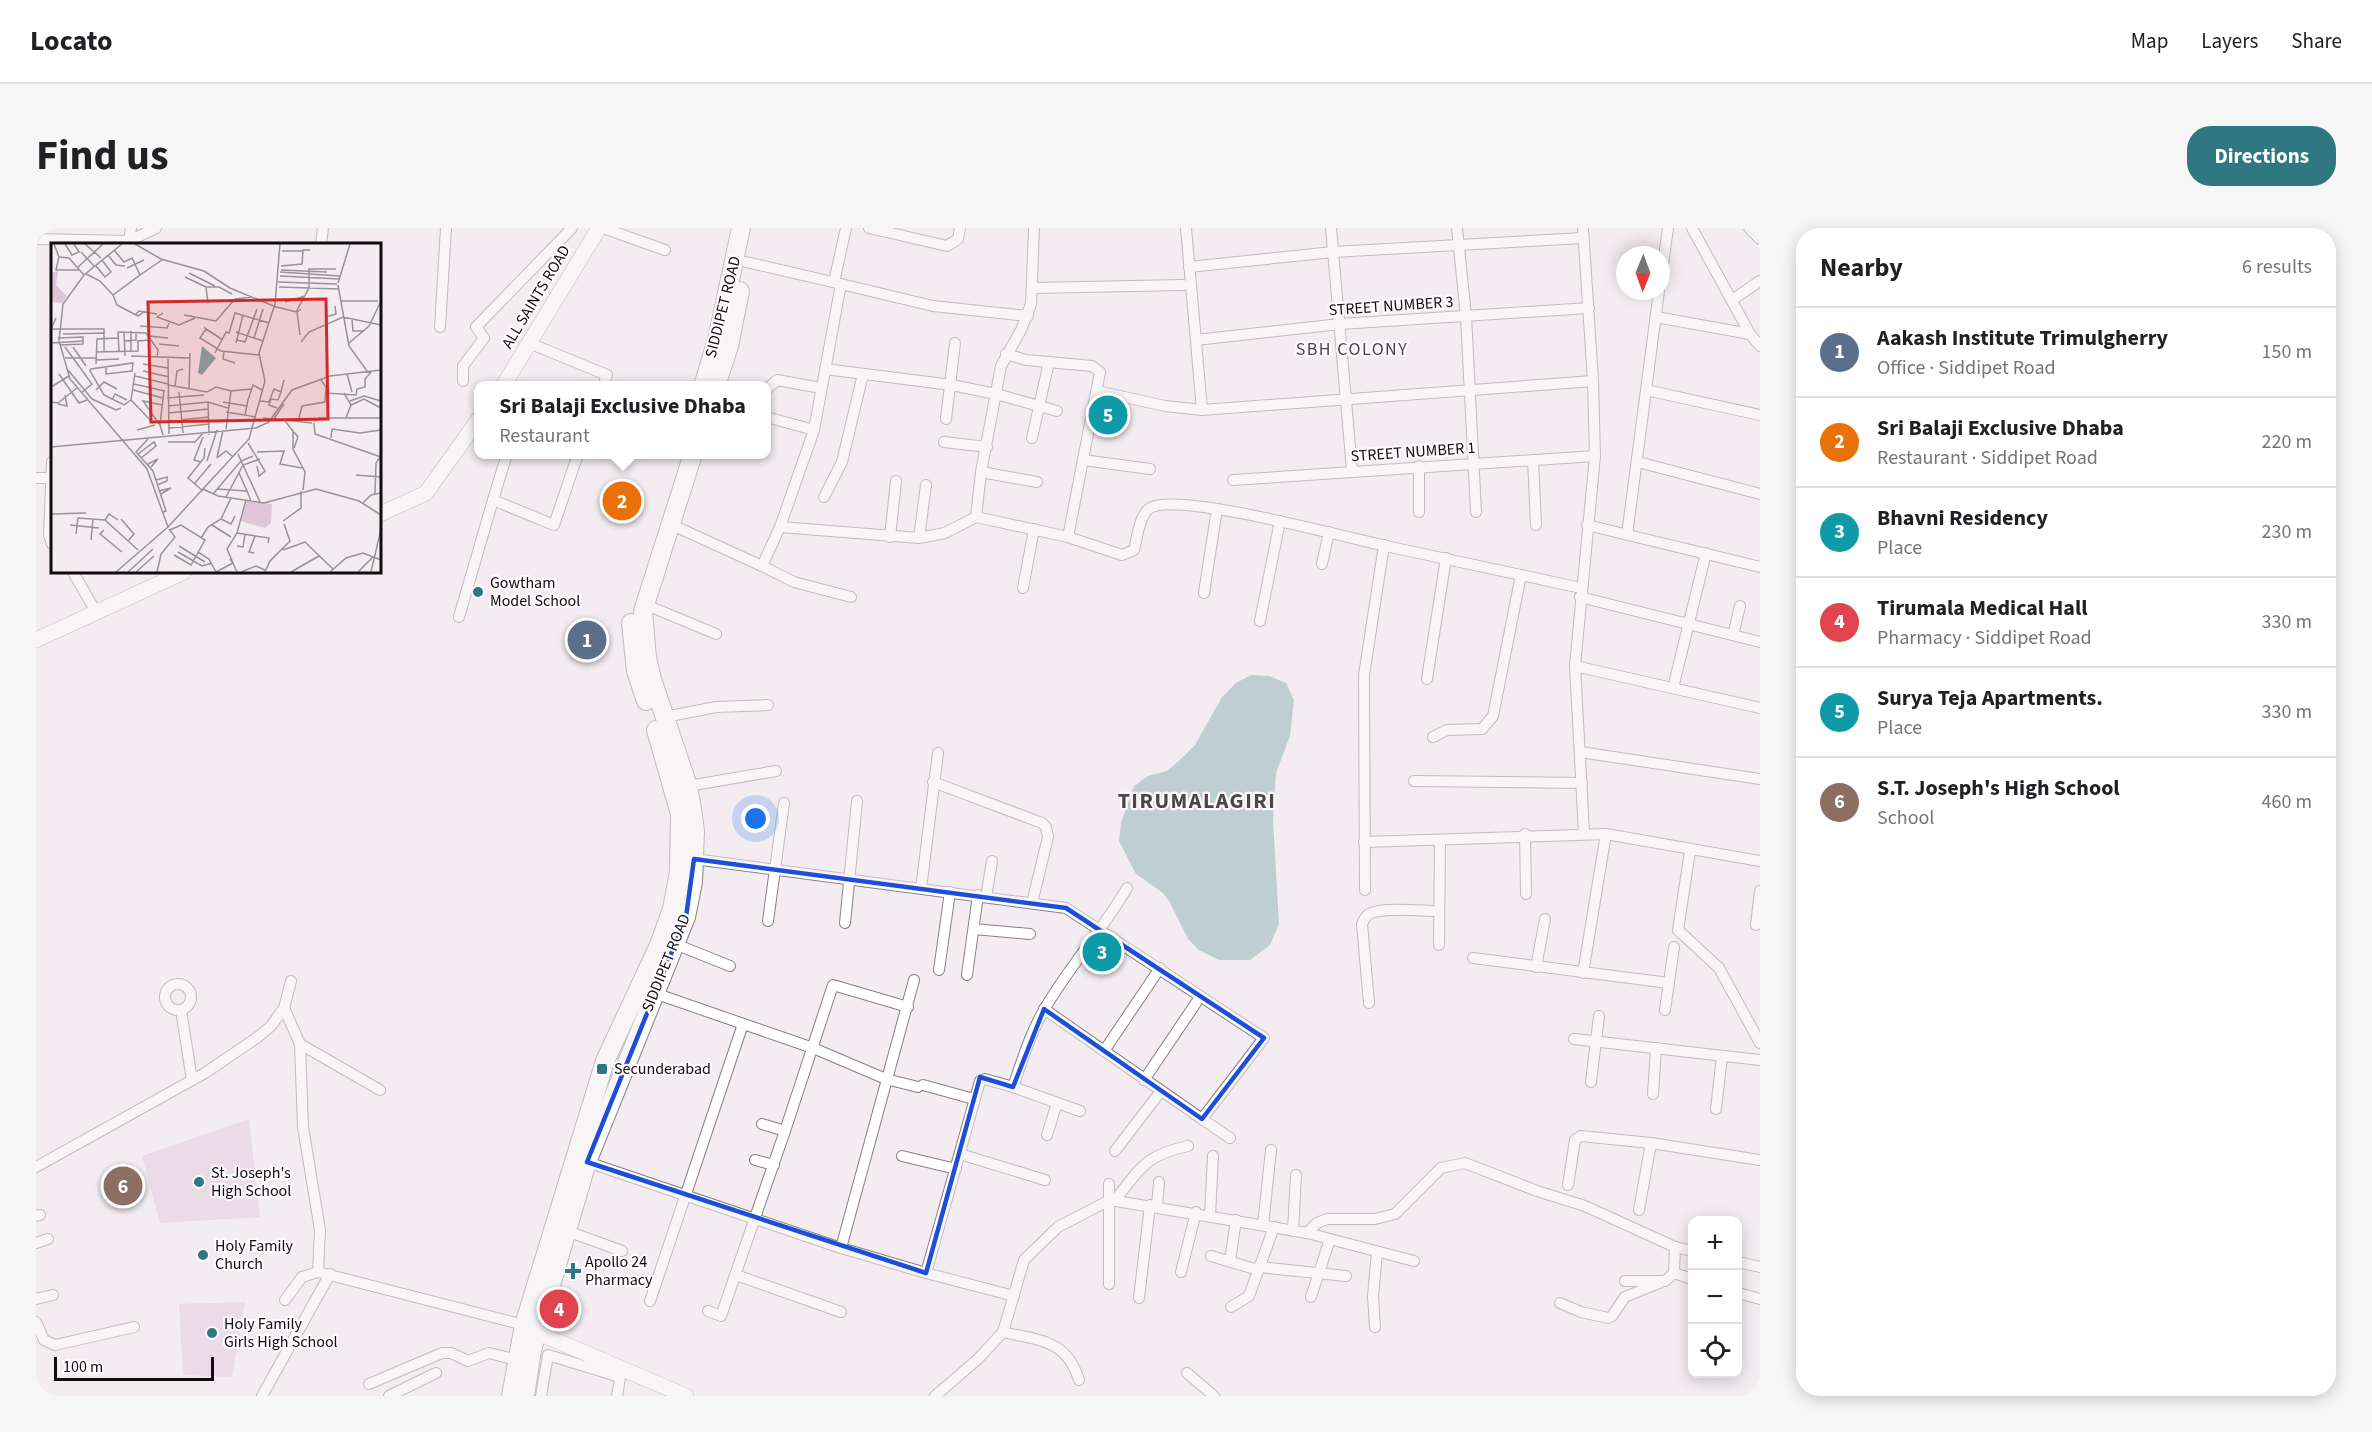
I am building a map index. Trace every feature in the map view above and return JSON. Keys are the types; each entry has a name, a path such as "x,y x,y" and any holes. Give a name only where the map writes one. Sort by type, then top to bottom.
{"main road":[{"name":"ALL SAINTS ROAD","path":"506,381 601,228"},
{"name":"SIDDIPET ROAD","path":"705,381 717,340 741,228"},
{"name":"SIDDIPET ROAD","path":"718,381 729,346 754,228"},
{"path":"381,514 426,493 474,426"},
{"name":"SIDDIPET ROAD","path":"525,1396 530,1328 605,1061 659,945 672,909 680,873 680,814 636,671 631,625 635,593 678,459"},
{"name":"SIDDIPET ROAD","path":"511,1396 517,1360 567,1231 586,1162 686,917 693,882 695,831 688,786 664,717 647,658 644,604 691,459"},
{"path":"36,640 182,573"},
{"path":"530,1328 621,1373 686,1396"}],"street":[{"path":"129,241 131,228"},
{"path":"36,239 129,241 156,228"},
{"path":"321,243 323,228"},
{"path":"440,327 446,228"},
{"path":"463,381 463,366 484,338 476,327 572,228"},
{"path":"601,228 665,250"},
{"path":"762,566 780,527 814,430 846,228"},
{"path":"869,228 947,246 958,239 960,228"},
{"path":"976,517 981,472 1006,354 1028,316 1033,288 1034,228"},
{"path":"1186,228 1202,410"},
{"path":"1331,228 1344,400 1352,470"},
{"path":"1457,228 1466,316 1476,512"},
{"path":"1666,246 1668,228"},
{"path":"1692,228 1750,334 1760,346"},
{"path":"1749,228 1760,239"},
{"path":"1190,267 1333,252 1583,233 1593,381 1595,456 1575,666 1584,833"},
{"path":"746,262 933,306 1028,316"},
{"path":"1732,300 1760,281"},
{"path":"1033,288 1183,285"},
{"path":"1627,535 1658,300"},
{"name":"STREET NUMBER 3","path":"1196,340 1340,324 1589,308"},
{"path":"1656,317 1750,334"},
{"path":"945,419 952,385 955,343"},
{"path":"529,344 607,375 605,381"},
{"path":"1006,354 1099,369 1101,376 1068,537"},
{"path":"1032,438 1049,362"},
{"path":"825,369 952,385 996,394 1057,411"},
{"path":"824,497 842,462 863,374"},
{"path":"771,385 777,380 821,388"},
{"path":"1097,392 1166,406 1202,410 1593,381"},
{"path":"1646,390 1760,416"},
{"path":"771,418 814,430"},
{"path":"944,442 987,447"},
{"name":"STREET NUMBER 1","path":"1233,480 1352,470 1595,456"},
{"path":"459,617 505,459"},
{"path":"493,500 554,525 576,459"},
{"path":"1083,460 1150,469"},
{"path":"1533,460 1536,525"},
{"path":"1638,462 1760,494"},
{"path":"1419,466 1419,512"},
{"path":"51,470 49,536 51,541"},
{"path":"981,472 1037,482"},
{"path":"36,478 50,478"},
{"path":"890,537 896,481"},
{"path":"919,538 926,485"},
{"path":"780,527 919,538 945,532 976,517 1068,537 1114,554 1129,554 1134,550 1143,516 1150,508 1157,505 1217,509 1521,575 1690,625 1760,642"},
{"path":"1204,593 1217,509"},
{"path":"1260,621 1280,521"},
{"path":"670,524 794,582 851,597"},
{"path":"1587,525 1760,567"},
{"path":"1023,588 1034,529"},
{"path":"1322,564 1329,532"},
{"path":"1365,890 1364,675 1384,546"},
{"path":"1673,688 1707,553"},
{"path":"1427,679 1446,558"},
{"path":"74,573 96,612"},
{"path":"1433,737 1447,730 1482,729 1493,716 1521,575"},
{"path":"644,604 716,634"},
{"path":"1733,635 1740,606"},
{"path":"1575,666 1760,706"},
{"path":"664,717 716,707 768,705"},
{"path":"1580,752 1760,779"},
{"path":"921,889 938,753"},
{"path":"688,786 776,771"},
{"path":"1414,781 1582,783"},
{"path":"933,782 1041,823 1046,827 1048,837 1032,903"},
{"path":"844,923 857,801"},
{"path":"768,921 784,803"},
{"path":"1364,842 1525,834 1605,834 1690,851 1760,861"},
{"path":"1525,834 1526,894"},
{"path":"1582,973 1605,834"},
{"path":"1439,945 1440,840"},
{"path":"1690,851 1678,930 1719,968 1755,1021 1760,1043"},
{"path":"694,859 1066,908 1264,1038 1202,1119"},
{"path":"967,975 974,929 992,861"},
{"path":"1013,1087 1028,1043 1044,1010 1101,930 1127,888"},
{"path":"1756,925 1760,891"},
{"path":"939,969 950,892"},
{"path":"1369,1003 1362,924 1365,918 1369,913 1380,911 1439,911"},
{"path":"1536,967 1545,919"},
{"path":"974,929 1030,934"},
{"path":"675,944 730,966"},
{"path":"1665,1010 1674,947"},
{"path":"1473,958 1669,983"},
{"path":"1104,1051 1160,968"},
{"path":"841,1248 914,980"},
{"path":"36,1167 192,1080 258,1037 271,1026 284,1008 291,981"},
{"path":"708,1311 721,1316 786,1131 833,985 908,1007"},
{"path":"654,993 813,1048 886,1079 974,1099"},
{"path":"1144,1080 1200,997"},
{"path":"284,1008 300,1044 303,1126 320,1230 318,1272"},
{"path":"181,1010 192,1080"},
{"path":"1044,1010 1230,1138"},
{"path":"1591,1082 1599,1016"},
{"path":"650,1301 743,1024"},
{"path":"1574,1039 1760,1060"},
{"path":"300,1044 380,1090"},
{"path":"1653,1094 1656,1048"},
{"path":"1716,1109 1722,1056"},
{"path":"926,1273 978,1085 985,1078 1080,1111"},
{"path":"1115,1151 1161,1091"},
{"path":"1047,1135 1057,1103"},
{"path":"762,1124 786,1131"},
{"path":"1568,1185 1575,1140 1581,1136 1651,1143 1760,1160"},
{"path":"1639,1210 1651,1143"},
{"path":"935,1396 978,1359 1003,1332 1024,1260 1041,1242 1058,1227 1113,1199 1145,1162 1164,1151 1188,1146"},
{"path":"1231,1307 1249,1296 1258,1269 1268,1226 1271,1150"},
{"path":"960,1154 1045,1180"},
{"path":"902,1156 956,1169"},
{"path":"1210,1215 1213,1156"},
{"path":"755,1160 774,1165"},
{"path":"586,1162 687,1194 841,1248 1014,1296"},
{"path":"1307,1233 1317,1223 1327,1219 1375,1219 1395,1214 1441,1168 1465,1163 1537,1191 1585,1206 1675,1247 1688,1250"},
{"path":"1293,1231 1296,1174"},
{"path":"1139,1298 1153,1205 1159,1182"},
{"path":"1109,1184 1113,1199 1109,1284"},
{"path":"1113,1199 1307,1233 1414,1261"},
{"path":"1181,1272 1196,1212"},
{"path":"1230,1262 1236,1220"},
{"path":"567,1231 622,1251"},
{"path":"36,1243 48,1239"},
{"path":"1311,1297 1330,1239"},
{"path":"1560,1303 1581,1312 1608,1318 1612,1316 1625,1297 1665,1281 1674,1273 1675,1247"},
{"path":"1375,1327 1373,1296 1377,1252"},
{"path":"1211,1256 1258,1269 1346,1275"},
{"path":"1742,1263 1760,1267"},
{"path":"285,1300 302,1277 318,1272 530,1328"},
{"path":"1674,1273 1688,1278"},
{"path":"262,1396 330,1274"},
{"path":"736,1275 841,1312"},
{"path":"1624,1281 1665,1281"},
{"path":"1742,1294 1760,1299"},
{"path":"36,1299 53,1295"},
{"path":"36,1322 44,1340 55,1345 134,1327"},
{"path":"1003,1332 1052,1343 1062,1349 1074,1365 1079,1380"},
{"path":"369,1384 442,1353 451,1353 468,1361 489,1353 517,1360"},
{"path":"541,1396 548,1355 621,1373 617,1396"},
{"path":"389,1396 436,1373"},
{"path":"1187,1373 1214,1396"}],"highlighted area":[{"path":"694,859 1066,908 1264,1038 1202,1119 1044,1009 1013,1087 980,1077 926,1273 587,1162 686,917"}],"shaded area":[{"path":"249,1119 260,1217 160,1223 142,1156"},
{"path":"245,1302 232,1377 183,1375 179,1304"}],"water":[{"path":"1251,675 1269,676 1286,683 1294,700 1290,736 1276,773 1273,820 1279,924 1270,945 1250,960 1219,960 1199,950 1188,939 1163,893 1136,874 1119,841 1121,823 1134,786 1148,776 1167,771 1181,759 1195,745 1222,697 1236,683"}],"place":[{"name":"Surya Teja Apartments.","path":"1108,415"},
{"name":"Sri Balaji Exclusive Dhaba","path":"622,501"},
{"name":"Gowtham Model School","path":"478,592"},
{"name":"Aakash Institute Trimulgherry","path":"587,640"},
{"name":"Bhavni Residency","path":"1102,952"},
{"name":"Secunderabad","path":"602,1069"},
{"name":"St. Joseph's High School","path":"199,1182"},
{"name":"S.T. Joseph's High School","path":"123,1186"},
{"name":"Holy Family Church","path":"203,1255"},
{"name":"Apollo 24 Pharmacy","path":"573,1271"},
{"name":"Tirumala Medical Hall","path":"559,1309"},
{"name":"Holy Family Girls High School","path":"212,1333"}],"district":[{"name":"SBH COLONY","path":"1352,349"},
{"name":"TIRUMALAGIRI","path":"1197,801"}]}
